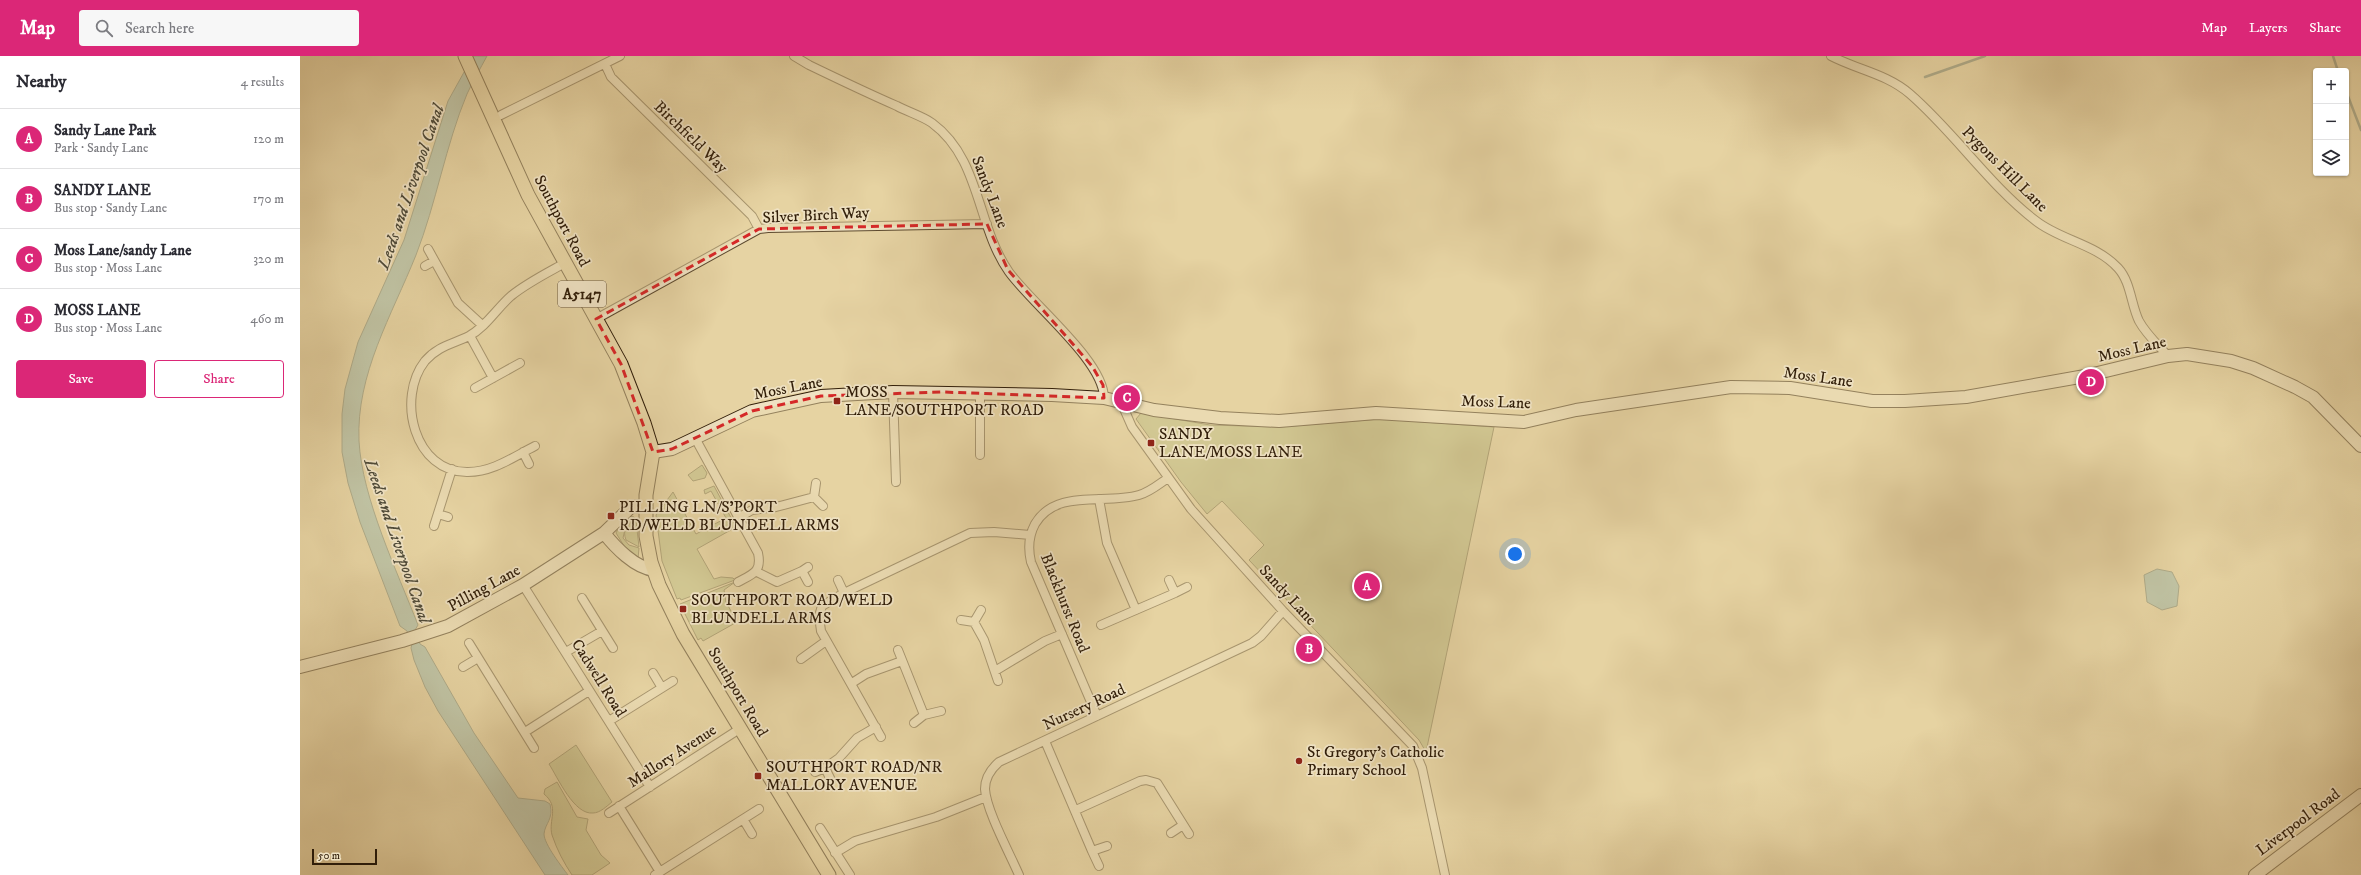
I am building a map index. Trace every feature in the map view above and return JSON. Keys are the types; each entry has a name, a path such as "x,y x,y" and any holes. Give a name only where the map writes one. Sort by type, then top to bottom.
{"main road":[{"name":"Southport Road","path":"465,57 528,195 621,364 653,452 646,506 646,536 654,570 678,624 829,875"}],"street":[{"path":"501,115 620,56"},
{"name":"Sandy Lane","path":"794,56 809,65 932,123 950,140 963,158 970,172 987,224 1008,270 1092,366 1102,385 1104,398"},
{"name":"Pygons Hill Lane","path":"1831,56 1883,76 1910,93 2016,204 2037,222 2092,249 2118,268 2131,294 2139,320 2150,337 2168,356"},
{"name":"Birchfield Way","path":"605,64 611,77 752,216 759,230"},
{"name":"Silver Birch Way","path":"596,319 759,230 768,228 987,224"},
{"path":"428,249 458,303 482,325"},
{"path":"424,266 434,261"},
{"path":"535,446 494,468 484,471 467,472 452,469 433,458 422,446 413,420 411,391 414,379 425,361 436,351 450,343 470,336 511,296 565,263"},
{"path":"470,336 493,378"},
{"name":"Moss Lane","path":"653,452 667,450 695,438 734,418 781,404 821,396 893,392 980,392 1104,398 1154,410 1220,418 1279,420 1376,413 1524,422 1576,410 1731,387 1790,388 1872,401 1905,402 1966,397 2085,376 2168,356 2187,354 2231,361 2278,378 2312,397 2361,446"},
{"path":"475,388 520,363"},
{"path":"893,392 896,482"},
{"path":"980,392 980,455"},
{"name":"Sandy Lane","path":"1121,402 1132,427 1191,510 1283,611 1412,746 1422,768 1445,875"},
{"path":"695,438 758,553 760,567 757,572 738,582"},
{"path":"523,452 529,464"},
{"path":"434,526 452,469"},
{"name":"Blackhurst Road","path":"1097,716 1031,562 1028,546 1030,535 1037,520 1050,507 1070,501 1099,500 1140,495 1168,478"},
{"path":"814,497 816,483"},
{"path":"738,518 752,510 776,508 814,497"},
{"path":"814,497 823,506"},
{"path":"1099,500 1107,543 1136,610"},
{"name":"Pilling Lane","path":"300,667 426,634 468,616 523,585 604,533 631,507 646,506"},
{"path":"438,514 448,517"},
{"path":"881,737 852,683 826,641 819,624 820,610 825,603 970,533 994,532 1030,535"},
{"path":"604,533 614,544 641,567 654,570"},
{"path":"757,572 777,582 805,569 808,582"},
{"path":"838,580 844,593"},
{"path":"1169,580 1175,592"},
{"name":"Cadwell Road","path":"523,585 650,787"},
{"path":"1101,625 1187,587"},
{"path":"582,598 613,648"},
{"path":"974,622 981,610"},
{"name":"Nursery Road","path":"1019,875 986,797 986,781 993,768 999,762 1252,643 1261,636 1283,611"},
{"path":"961,620 974,622"},
{"path":"974,622 984,640 998,681"},
{"path":"566,652 602,631"},
{"path":"995,671 1045,641 1062,634"},
{"path":"801,659 826,641"},
{"path":"469,643 534,748"},
{"path":"898,650 924,715"},
{"path":"463,667 478,658"},
{"path":"852,683 866,674 902,661"},
{"path":"654,673 662,688"},
{"path":"609,721 673,681"},
{"path":"525,732 589,690"},
{"path":"914,724 924,715 941,711"},
{"path":"815,772 825,768 843,755 857,738 876,726"},
{"name":"Mallory Avenue","path":"609,813 741,728"},
{"path":"1045,741 1099,866"},
{"path":"825,768 831,780"},
{"path":"1076,810 1146,780 1157,783 1189,834"},
{"name":"Liverpool Road","path":"2255,875 2361,795"},
{"path":"835,852 855,841 940,816 986,797"},
{"name":"Mallory Avenue","path":"619,806 657,873"},
{"path":"657,873 759,809"},
{"path":"743,819 752,834"},
{"path":"1170,833 1183,825"},
{"path":"820,828 850,875"},
{"path":"1092,851 1107,846"}],"highlighted area":[{"path":"987,224 1008,270 1092,366 1103,385 1104,398 943,392 821,396 752,411 672,449 653,452 621,364 596,319 759,229"}],"green space":[{"path":"1141,413 1210,425 1280,427 1381,419 1494,427 1426,752 1419,740 1249,560 1264,545 1222,501 1207,514 1181,482 1136,419"},
{"path":"702,465 707,473 705,478 693,481 688,475"},
{"path":"714,486 736,527 697,549 714,579 721,577 733,578 735,580 681,600 680,598 677,599 662,561 656,515 673,492 696,534 726,518 711,491 705,494 704,490"},
{"path":"630,516 636,519 626,525 623,538 629,545 639,548 638,559 626,549 616,533 621,523"},
{"path":"636,521 639,547 626,540 625,536 625,530 628,525"},
{"path":"735,582 724,590 726,602 737,622 703,641 701,638 698,640 684,612 686,611 680,604"},
{"path":"576,745 612,802 596,813 586,812 573,802 549,764"},
{"path":"557,782 577,817 588,819 586,830 601,855 610,863 592,875 572,875 554,841 551,829 553,809 549,799 544,794 545,789"}],"water":[{"name":"Leeds and Liverpool Canal","path":"473,56 487,56 467,94 453,133 416,255 377,345 369,369 363,392 359,441 362,463 373,510 418,625 415,630 420,644 425,647 474,733 518,798 545,801 550,804 551,813 544,834 545,838 547,844 568,875 545,875 438,711 425,687 414,660 411,648 412,644 407,631 400,626 360,522 348,483 342,452 342,414 345,389 358,342 404,240 448,101"},
{"path":"2157,569 2172,572 2179,586 2177,606 2162,610 2147,602 2144,575"}],"waterway":[{"path":"1925,77 1985,56"},
{"path":"2333,56 2337,68"},
{"path":"2349,99 2361,130"}],"place":[{"name":"MOSS LANE","path":"2091,382"},
{"name":"Moss Lane/sandy Lane","path":"1127,398"},
{"name":"MOSS LANE/SOUTHPORT ROAD","path":"837,401"},
{"name":"SANDY LANE/MOSS LANE","path":"1151,443"},
{"name":"PILLING LN/S'PORT RD/WELD BLUNDELL ARMS","path":"611,516"},
{"name":"Sandy Lane Park","path":"1367,586"},
{"name":"SOUTHPORT ROAD/WELD BLUNDELL ARMS","path":"683,609"},
{"name":"SANDY LANE","path":"1309,649"},
{"name":"St Gregory's Catholic Primary School","path":"1299,761"},
{"name":"SOUTHPORT ROAD/NR MALLORY AVENUE","path":"758,776"}]}
